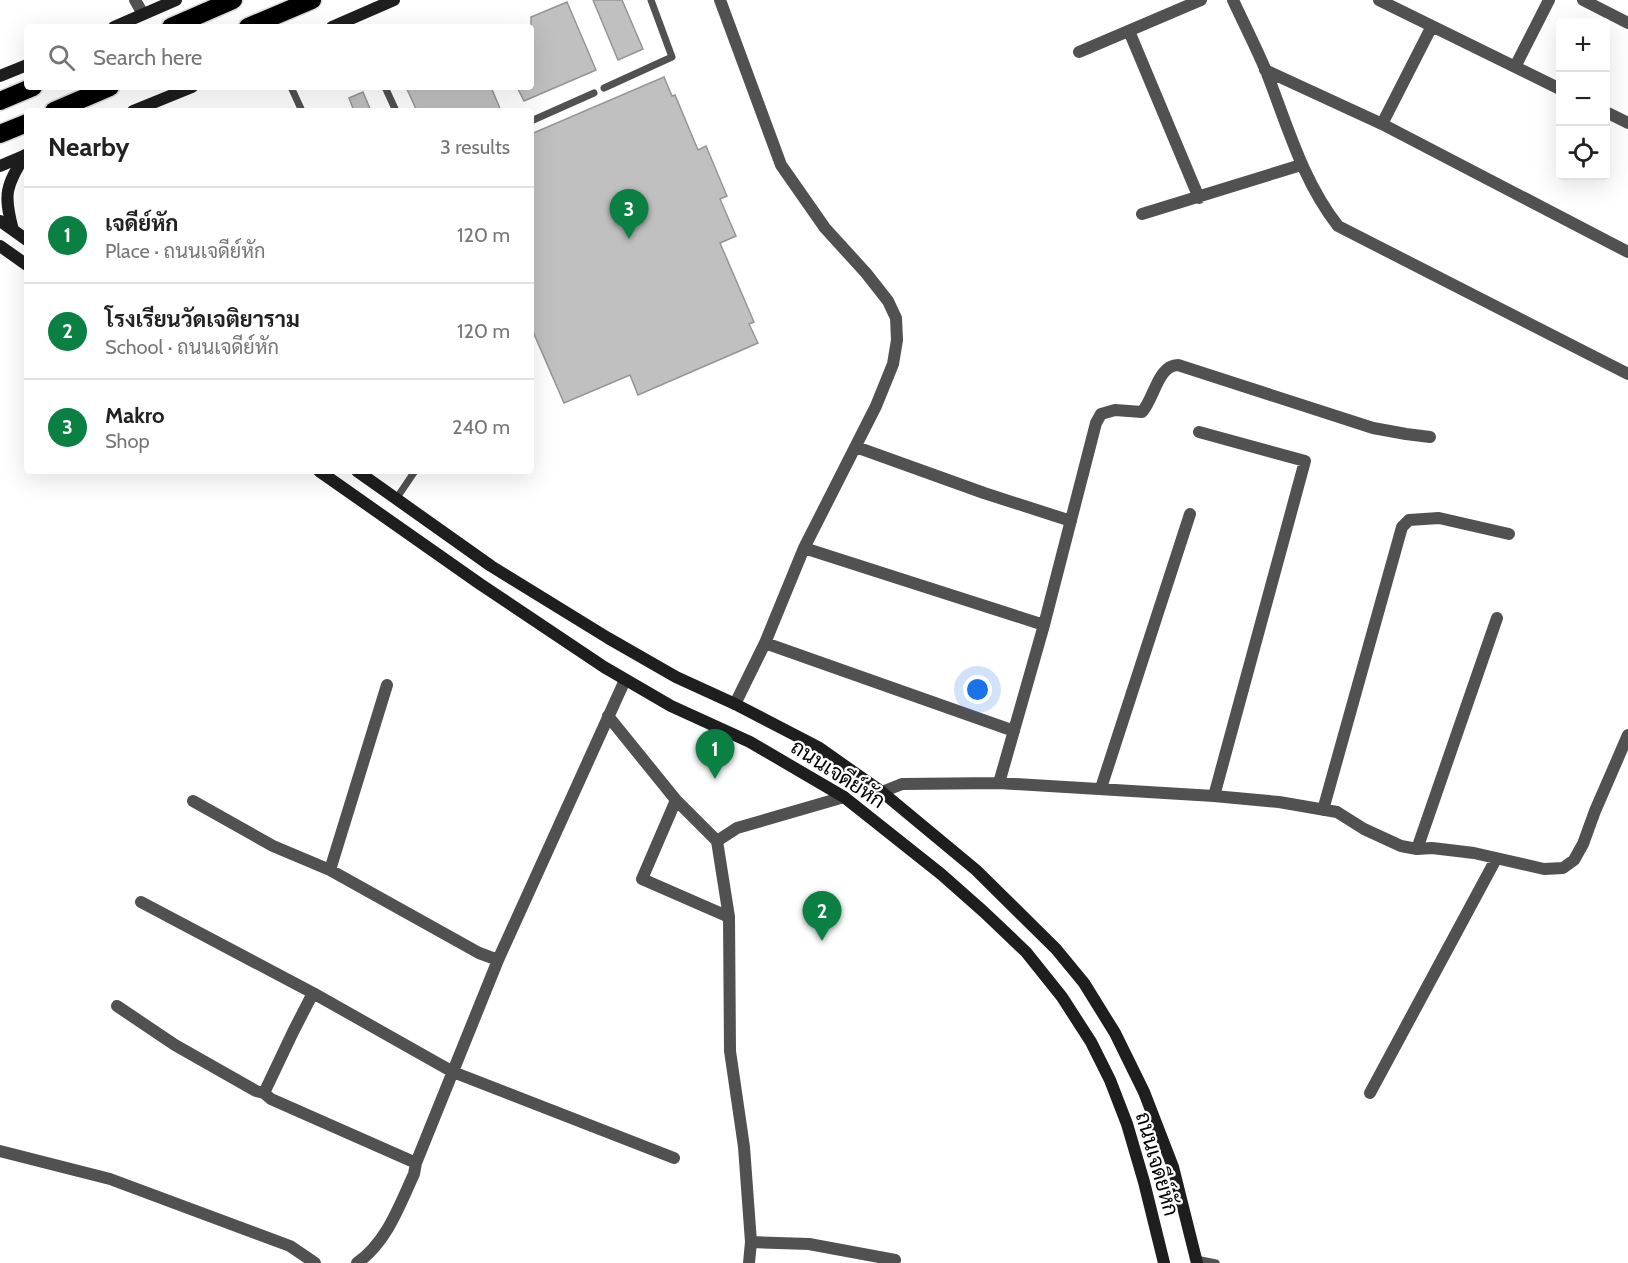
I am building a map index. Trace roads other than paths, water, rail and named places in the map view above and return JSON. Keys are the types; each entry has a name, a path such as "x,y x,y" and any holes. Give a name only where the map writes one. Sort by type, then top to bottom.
{"highway":[{"path":"178,24 233,0"},
{"path":"256,24 312,0"},
{"path":"0,101 26,90"},
{"path":"61,108 103,90"},
{"path":"0,134 24,124"}],"main road":[{"path":"121,24 176,0"},
{"path":"355,22 394,0"},
{"path":"0,76 24,65"},
{"path":"140,108 185,90"},
{"path":"0,165 24,156"},
{"path":"13,230 7,208 8,189 24,159"},
{"path":"0,221 24,238"},
{"path":"0,246 24,263"},
{"name":"ถนนเจดีย์หัก","path":"323,474 480,584 625,680 671,706 750,742 844,797 909,847 984,912 1026,952 1062,997 1091,1042 1110,1080 1127,1124 1164,1263"},
{"name":"ถนนเจดีย์หัก","path":"361,474 491,566 608,638 676,677 735,704 818,747 882,792 976,870 1056,949 1084,983 1115,1033 1144,1092 1173,1167 1196,1261"}],"street":[{"path":"135,0 143,14"},
{"path":"720,0 781,165 825,228 888,301 896,318 897,340 893,364 876,406 804,548 765,643 735,704"},
{"path":"1079,52 1201,0"},
{"path":"1233,0 1265,70 1301,165 1338,226 1628,374"},
{"path":"1379,0 1556,87"},
{"path":"1515,67 1549,0"},
{"path":"1583,0 1628,23"},
{"path":"1382,124 1432,26"},
{"path":"1129,31 1198,198"},
{"path":"1265,70 1382,124 1628,252"},
{"path":"1610,114 1628,123"},
{"path":"1142,214 1301,165"},
{"path":"999,783 1044,626 1096,423 1101,414 1115,410 1142,412 1148,405 1163,372 1172,365 1178,365 1373,428 1431,437"},
{"path":"1199,432 1305,461 1214,796"},
{"path":"856,447 984,493 1071,521"},
{"path":"1101,789 1190,514"},
{"path":"1323,810 1402,526 1409,520 1439,518 1509,534"},
{"path":"804,548 1044,626"},
{"path":"1417,849 1497,618"},
{"path":"765,643 1014,731"},
{"path":"357,1263 369,1255 383,1238 414,1174 416,1163 498,960 625,680"},
{"path":"330,870 387,685"},
{"path":"608,716 676,800 717,841 729,917 730,1051 744,1147 751,1242 749,1263"},
{"path":"882,792 902,784 999,783 1279,802 1336,812 1401,846 1474,853 1544,869 1563,868 1574,860 1583,844 1594,811 1628,735"},
{"path":"717,841 737,828 844,797"},
{"path":"676,800 642,879 729,917"},
{"path":"193,801 273,846 330,870 479,953 498,960"},
{"path":"1370,1093 1496,859"},
{"path":"141,902 313,993 453,1072 674,1158"},
{"path":"264,1093 313,993"},
{"path":"117,1006 175,1045 256,1091 264,1093 271,1100 416,1163"},
{"path":"0,1151 110,1179 290,1246 315,1263"},
{"path":"751,1242 809,1244 895,1260 894,1263"}],"lane":[{"path":"604,88 672,57 651,0"},
{"path":"292,90 301,108"},
{"path":"386,90 395,108"},
{"path":"534,120 594,93"},
{"path":"396,499 413,474"},
{"path":"1196,1261 1216,1263"}],"place":[{"name":"Makro","path":"629,239"},
{"name":"เจดีย์หัก","path":"715,779"},
{"name":"โรงเรียนวัดเจติยาราม","path":"822,941"}]}
